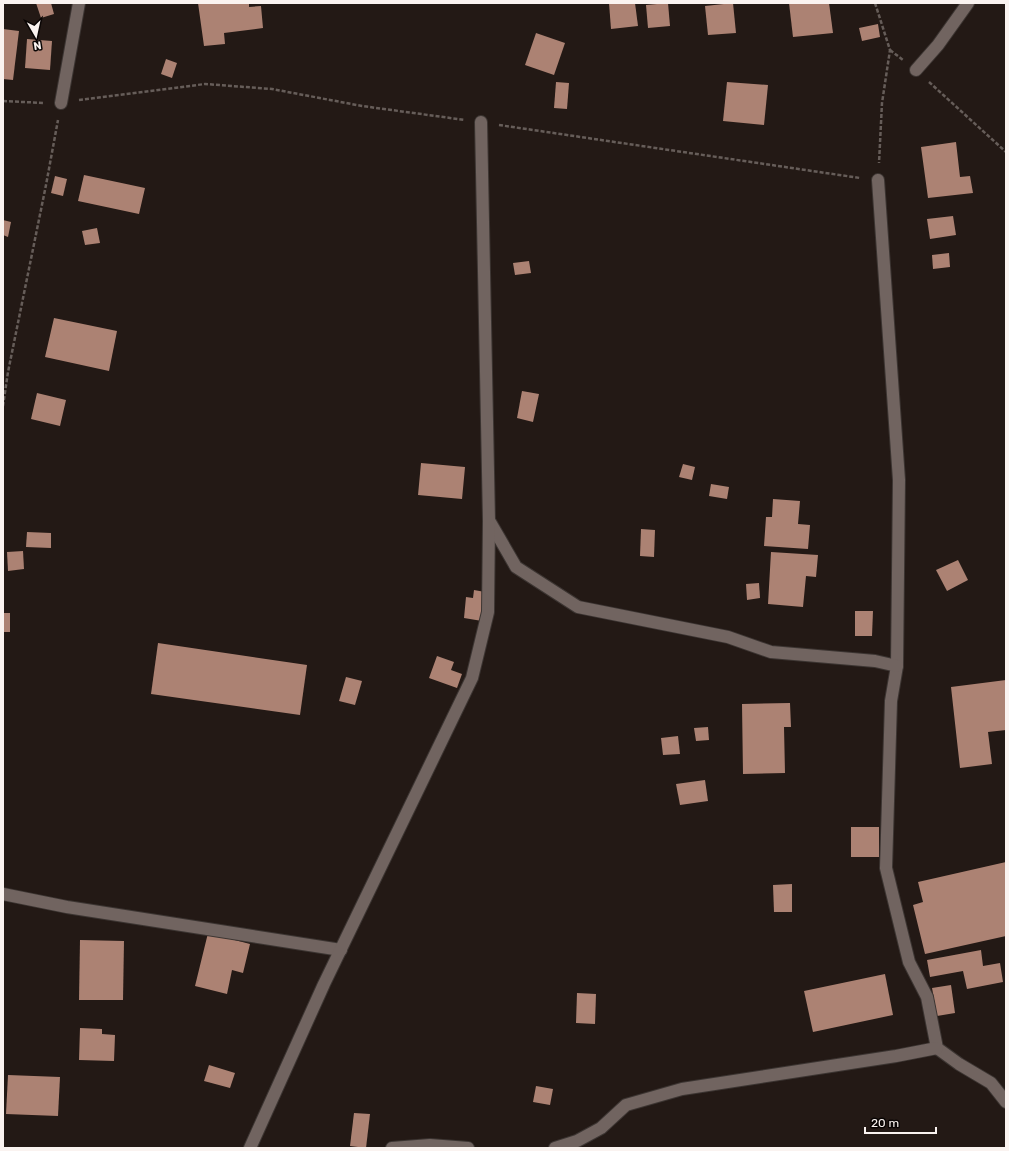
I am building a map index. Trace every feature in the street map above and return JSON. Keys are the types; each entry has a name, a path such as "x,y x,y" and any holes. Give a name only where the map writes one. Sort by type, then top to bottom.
{"street":[{"path":"61,103 79,3"},
{"path":"916,70 938,45 968,3"},
{"path":"250,1148 341,950 472,678 488,612 489,521 481,122"},
{"path":"878,180 899,480 897,666 891,701 886,868 909,962 927,997 937,1048 958,1064 991,1083 1006,1102"},
{"path":"489,521 516,567 578,607 728,638 772,652 876,661 897,666"},
{"path":"3,894 67,907 341,950"},
{"path":"555,1148 577,1141 601,1128 626,1105 674,1091 896,1056 937,1048"},
{"path":"392,1148 430,1145 468,1148"}],"path":[{"path":"3,101 61,103 205,84 272,89 362,106 878,180 882,103 890,50 875,3"},
{"path":"890,50 916,70 1006,152"},
{"path":"3,406 8,372 61,103"}],"building":[{"path":"36,3 51,3 54,14 41,18"},
{"path":"198,3 249,3 249,7 261,6 263,28 224,33 225,44 204,46"},
{"path":"609,3 635,3 638,26 611,29"},
{"path":"668,3 670,26 648,28 646,5"},
{"path":"733,3 736,33 708,35 705,6"},
{"path":"789,3 829,3 833,33 793,37"},
{"path":"878,24 880,37 862,41 859,28"},
{"path":"3,29 19,31 13,80 3,79"},
{"path":"536,33 565,43 554,75 525,65"},
{"path":"27,39 52,41 50,70 25,68"},
{"path":"166,59 177,63 172,78 161,74"},
{"path":"556,82 569,83 567,109 554,108"},
{"path":"727,82 768,85 764,125 723,121"},
{"path":"956,142 960,177 970,176 973,193 928,198 921,147"},
{"path":"84,175 145,188 139,214 78,201"},
{"path":"55,176 67,179 63,196 51,193"},
{"path":"953,216 956,235 930,239 927,219"},
{"path":"3,220 11,222 8,237 3,235"},
{"path":"97,228 100,243 85,245 82,231"},
{"path":"949,253 950,267 933,269 932,255"},
{"path":"529,261 531,273 515,275 513,263"},
{"path":"54,318 117,331 109,371 45,357"},
{"path":"522,391 539,394 533,422 517,418"},
{"path":"37,393 66,400 60,426 31,419"},
{"path":"421,463 465,467 462,499 418,495"},
{"path":"683,464 695,467 692,480 679,477"},
{"path":"711,484 729,487 727,499 709,496"},
{"path":"773,499 800,501 798,524 810,525 808,549 764,546 766,517 772,517"},
{"path":"641,529 655,530 654,557 640,556"},
{"path":"27,532 51,533 51,548 26,547"},
{"path":"23,551 24,569 8,571 7,552"},
{"path":"771,552 818,555 816,577 806,576 803,607 768,604"},
{"path":"958,560 968,580 947,591 936,570"},
{"path":"759,583 760,598 747,600 746,584"},
{"path":"474,590 485,592 482,621 464,618 466,597 473,598"},
{"path":"855,611 873,611 872,636 855,636"},
{"path":"3,613 10,613 10,632 3,632"},
{"path":"158,643 307,665 300,715 151,694"},
{"path":"437,656 454,662 451,670 462,674 457,688 429,678"},
{"path":"346,677 362,681 355,705 339,701"},
{"path":"1006,680 1006,730 988,732 992,764 960,768 951,687"},
{"path":"790,703 791,727 784,727 785,773 743,774 742,704"},
{"path":"708,727 709,740 696,741 694,728"},
{"path":"678,736 680,754 663,755 661,738"},
{"path":"705,780 708,801 680,805 676,784"},
{"path":"851,827 879,827 879,857 851,857"},
{"path":"1006,862 1006,936 925,954 913,905 923,902 918,882"},
{"path":"792,884 792,912 774,912 773,885"},
{"path":"208,933 250,944 243,973 232,970 227,994 195,986"},
{"path":"80,940 124,941 123,1000 79,1000"},
{"path":"981,950 983,966 1000,963 1003,982 967,989 963,971 930,977 927,960"},
{"path":"885,974 893,1015 813,1032 804,991"},
{"path":"951,985 955,1013 937,1016 932,988"},
{"path":"577,993 596,994 595,1024 576,1023"},
{"path":"80,1028 102,1029 102,1034 115,1035 114,1061 79,1060"},
{"path":"209,1065 235,1073 230,1088 204,1081"},
{"path":"8,1075 60,1077 58,1116 6,1114"},
{"path":"536,1086 553,1089 550,1105 533,1102"},
{"path":"354,1113 370,1114 366,1148 350,1146"}]}
